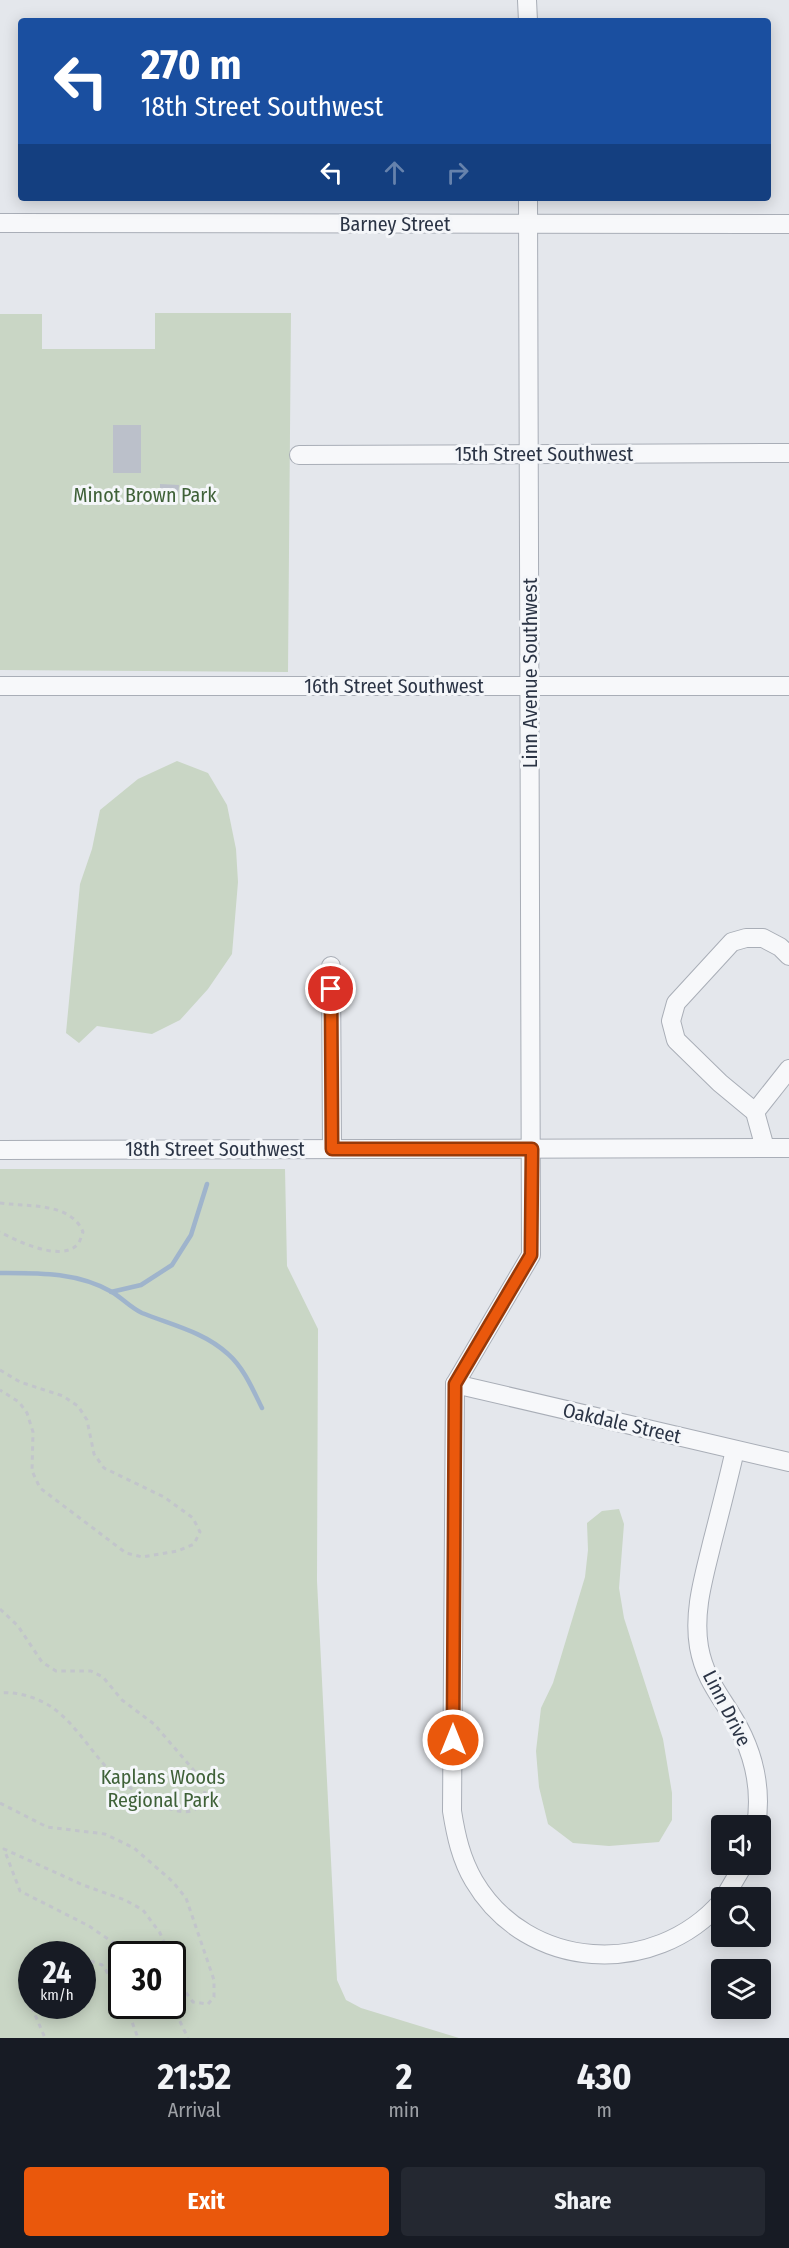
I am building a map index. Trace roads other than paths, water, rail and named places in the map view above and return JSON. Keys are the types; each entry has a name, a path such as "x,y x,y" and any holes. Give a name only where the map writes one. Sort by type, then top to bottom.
{"street":[{"path":"528,0 528,18"},
{"name":"Linn Avenue Southwest","path":"528,201 532,1149"},
{"name":"Barney Street","path":"0,223 789,224"},
{"name":"15th Street Southwest","path":"299,455 789,453"},
{"name":"16th Street Southwest","path":"0,686 789,686"},
{"path":"765,1148 755,1112 720,1083 676,1040 670,1021 675,1003 732,942 746,938 763,938 780,947 789,956"},
{"path":"331,966 332,1149"},
{"path":"755,1112 789,1069"},
{"name":"18th Street Southwest","path":"0,1150 789,1148"},
{"path":"532,1149 531,1255 455,1384 452,1811 456,1837 474,1881 486,1899 522,1930 540,1941 565,1950 591,1954 618,1954 659,1945 696,1925 711,1911"},
{"name":"Oakdale Street","path":"455,1384 789,1462"},
{"name":"Linn Drive","path":"735,1450 701,1589 697,1628 699,1647 706,1670 716,1692 743,1736 753,1761 758,1803 757,1815"}],"waterway":[{"path":"111,1292 141,1285 172,1265 191,1235 207,1184"},
{"path":"0,1273 57,1275 99,1285 142,1313 209,1340 219,1346 239,1366 262,1408"}],"park label":[{"name":"Minot Brown Park","path":"145,495"},
{"name":"Kaplans Woods Regional Park","path":"163,1788"}]}
